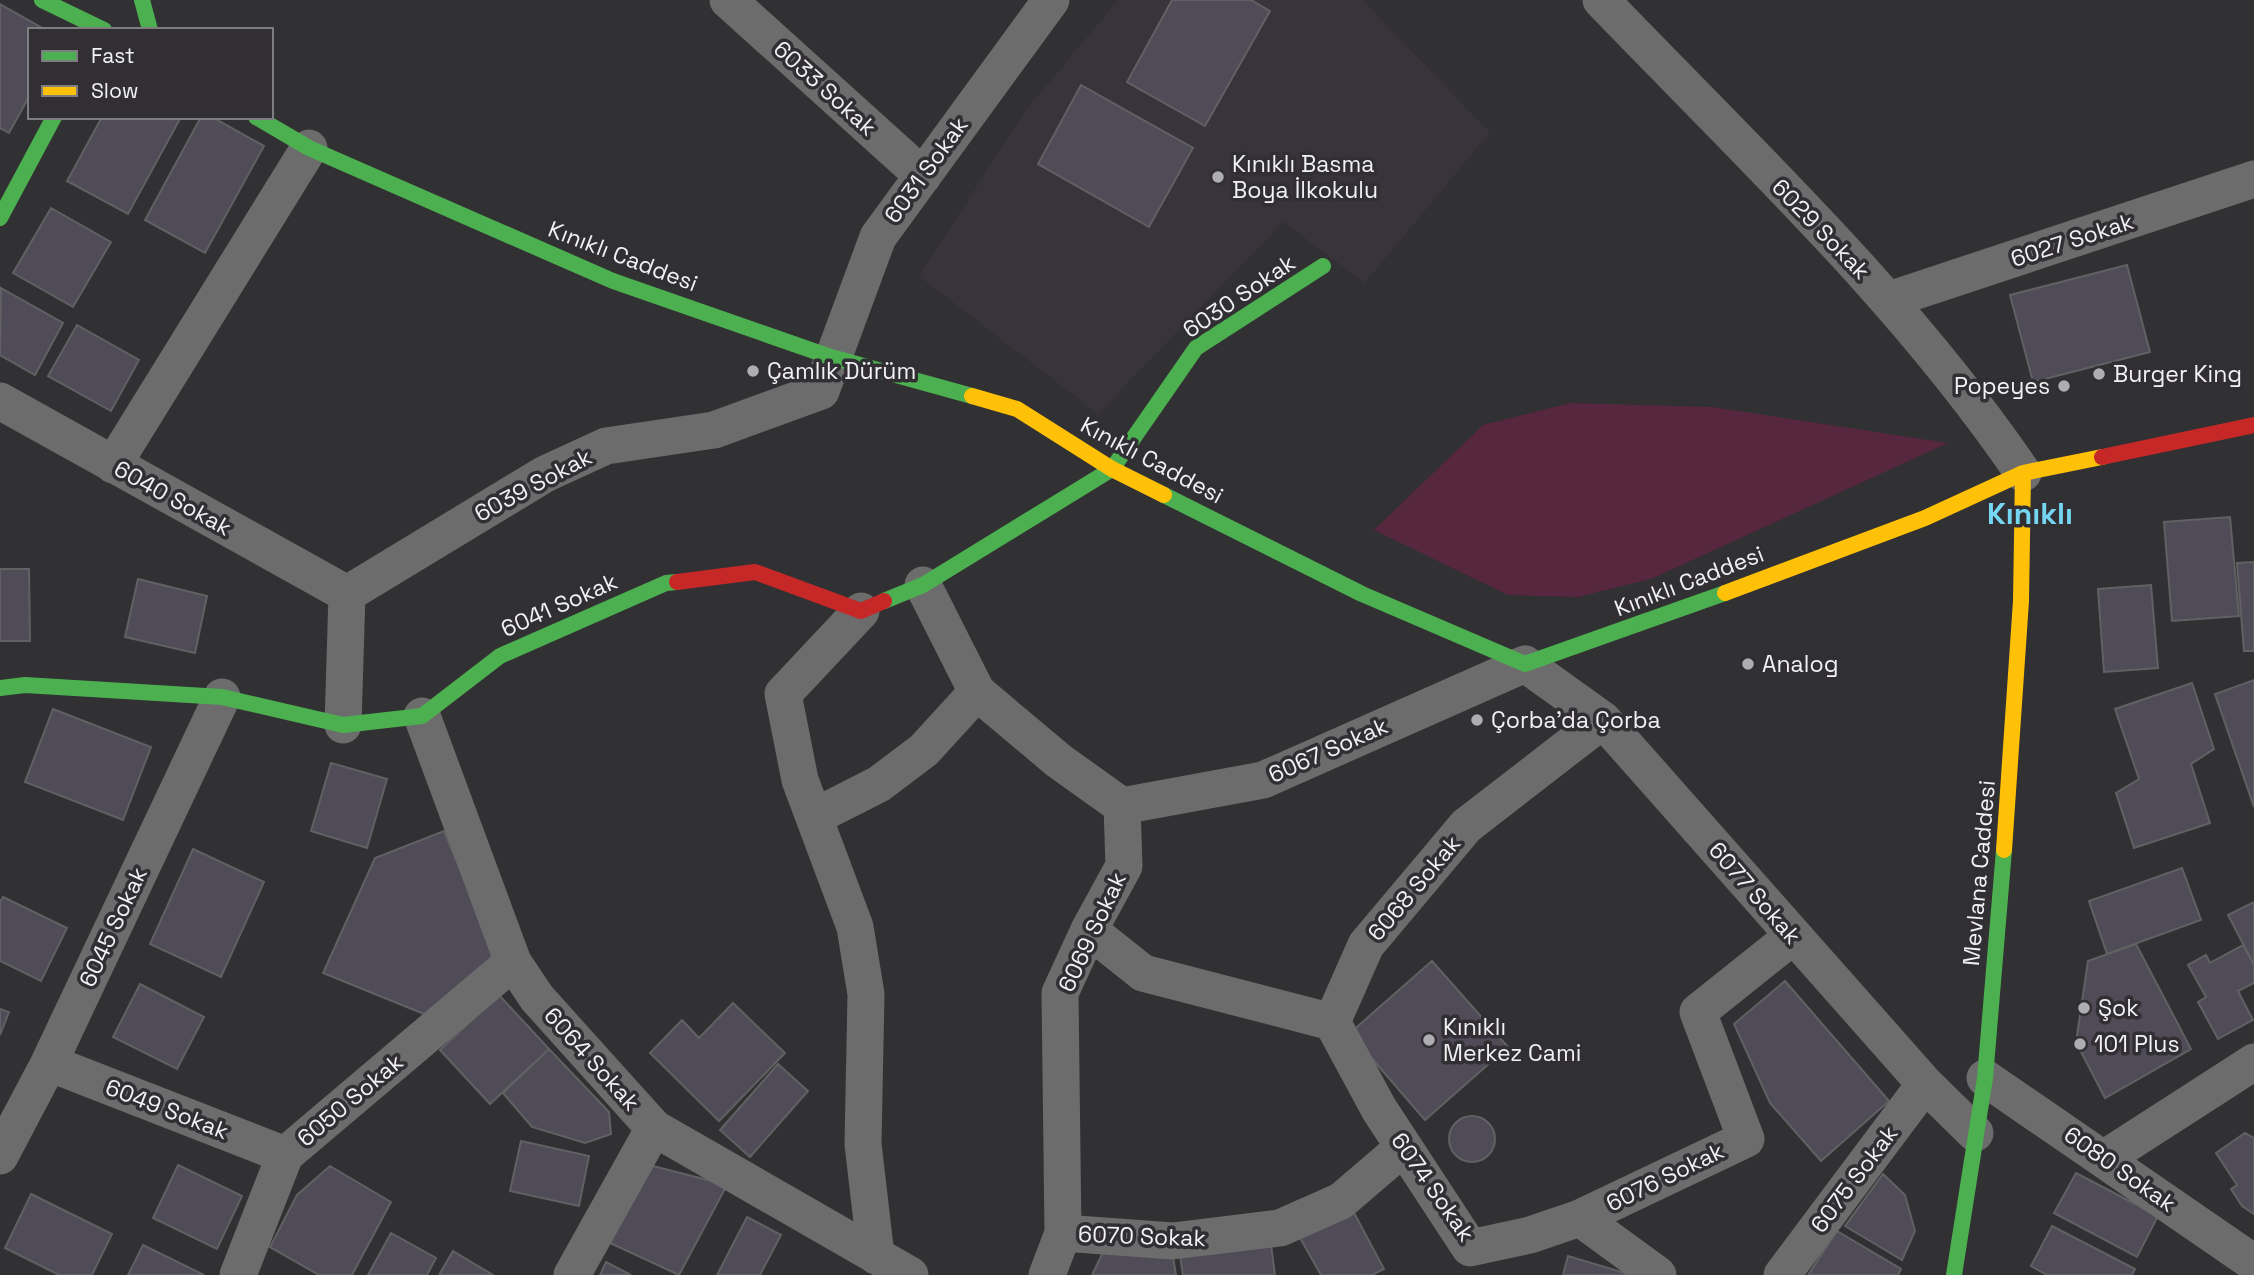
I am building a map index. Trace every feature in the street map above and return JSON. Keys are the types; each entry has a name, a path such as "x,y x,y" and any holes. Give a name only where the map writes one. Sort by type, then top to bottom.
{"street":[{"path":"42,0 100,28"},
{"path":"142,0 149,28"},
{"name":"6033 Sokak","path":"728,0 923,176"},
{"name":"6029 Sokak","path":"1601,0 1889,300 1977,405 2023,472"},
{"name":"6031 Sokak","path":"831,357 878,237 1043,3"},
{"path":"103,28 111,12"},
{"path":"0,218 53,119"},
{"name":"Kınıklı Caddesi","path":"259,119 309,148 613,281 831,357 1017,410 1112,469 1362,594 1525,664 1638,626 1925,518 2023,472 2254,425"},
{"path":"113,465 309,148"},
{"name":"6027 Sokak","path":"1889,300 2254,179"},
{"name":"6030 Sokak","path":"1112,469 1196,348 1323,266"},
{"name":"6039 Sokak","path":"347,594 545,474 606,446 714,430 821,391 831,357"},
{"name":"6040 Sokak","path":"0,401 347,594"},
{"path":"876,1256 863,1144 866,994 855,927 800,780 783,694 861,611 923,585 1112,469"},
{"name":"Mevlana Caddesi","path":"1954,1275 1985,1078 2014,733 2021,601 2023,472"},
{"name":"6041 Sokak","path":"422,716 500,656 666,583 755,572 861,611"},
{"path":"923,585 977,692 1059,761 1122,806"},
{"path":"343,725 347,594"},
{"name":"6077 Sokak","path":"1525,664 1603,720 1925,1084 1975,1133"},
{"name":"6067 Sokak","path":"1122,806 1262,780 1525,664"},
{"path":"0,688 25,685 222,696 343,725 422,716"},
{"path":"814,817 879,784 897,771 924,750 977,692"},
{"name":"6045 Sokak","path":"0,1156 49,1063 222,696"},
{"name":"6064 Sokak","path":"422,716 513,962 537,998 654,1128 910,1275"},
{"name":"6068 Sokak","path":"1332,1022 1366,944 1466,826 1603,720"},
{"name":"6069 Sokak","path":"1047,1275 1063,1233 1060,993 1088,930 1124,866 1122,806"},
{"path":"1088,930 1143,973 1332,1022"},
{"name":"6076 Sokak","path":"1580,1218 1746,1139 1698,1012 1793,936"},
{"name":"6050 Sokak","path":"244,1273 285,1155 513,962"},
{"name":"6074 Sokak","path":"1332,1022 1379,1110 1471,1261 1530,1234 1580,1218"},
{"path":"2105,1158 2254,1062"},
{"name":"6049 Sokak","path":"49,1063 285,1155"},
{"name":"6080 Sokak","path":"1985,1078 2254,1263"},
{"name":"6075 Sokak","path":"1782,1275 1925,1084"},
{"path":"572,1275 654,1128"},
{"name":"6070 Sokak","path":"1063,1233 1173,1241 1210,1239 1280,1228 1341,1201 1404,1147"},
{"path":"1580,1218 1658,1275"}],"shaded area":[{"name":"Kınıklı Basma Boya İlkokulu","path":"1118,0 1362,0 1490,132 1365,283 1283,222 1098,414 919,276 1026,110"},
{"path":"1570,403 1712,407 1948,443 1651,579 1578,597 1508,595 1374,530 1483,425"}],"building":[{"path":"1172,0 1251,0 1270,11 1205,126 1127,82"},
{"path":"0,4 42,28 28,28 28,99 9,133 0,128"},
{"path":"1081,85 1193,148 1149,227 1038,164"},
{"path":"101,119 180,119 128,214 67,181"},
{"path":"200,119 216,119 264,146 205,253 145,220"},
{"path":"51,208 111,242 73,307 13,273"},
{"path":"2127,265 2150,352 2033,382 2010,295"},
{"path":"1,288 63,323 35,375 0,355"},
{"path":"77,325 139,360 111,411 48,376"},
{"path":"2230,517 2239,616 2172,621 2164,522"},
{"path":"2254,562 2254,651 2244,651 2237,563"},
{"path":"0,569 29,569 30,641 0,641"},
{"path":"138,579 207,596 195,653 125,637"},
{"path":"2151,585 2158,668 2104,672 2098,589"},
{"path":"2254,680 2254,807 2215,694"},
{"path":"2192,683 2214,749 2191,764 2210,823 2134,848 2116,793 2139,779 2115,709"},
{"path":"53,709 151,747 123,820 25,782"},
{"path":"331,763 387,779 367,848 311,831"},
{"path":"444,831 497,957 429,1016 323,973 375,858"},
{"path":"193,849 264,882 221,977 150,944"},
{"path":"2182,868 2201,920 2107,954 2089,901"},
{"path":"3,897 67,928 41,981 0,961 0,902"},
{"path":"2254,902 2254,965 2228,915"},
{"path":"2136,944 2191,1049 2105,1098 2076,1042 2088,961"},
{"path":"2243,945 2254,965 2254,983 2238,991 2253,1020 2218,1039 2198,1002 2206,997 2188,965 2206,955 2210,963"},
{"name":"Kınıklı Merkez Cami","path":"1432,961 1508,1047 1425,1120 1350,1033"},
{"path":"1785,981 1889,1101 1821,1161 1770,1103 1734,1024"},
{"path":"140,984 204,1017 177,1069 113,1037"},
{"path":"499,995 549,1049 490,1104 440,1050"},
{"path":"733,1003 785,1053 719,1121 650,1053 682,1020 699,1038"},
{"path":"0,1009 9,1012 0,1035"},
{"path":"549,1049 609,1112 611,1134 585,1143 532,1127 503,1093"},
{"path":"778,1064 808,1091 750,1157 720,1130"},
{"path":"1472,1116 1488,1123 1495,1139 1488,1155 1472,1162 1456,1155 1449,1139 1456,1123"},
{"path":"2245,1133 2254,1138 2254,1214 2242,1206 2231,1189 2237,1185 2216,1153"},
{"path":"521,1141 589,1156 579,1206 510,1191"},
{"path":"178,1165 242,1196 217,1249 153,1218"},
{"path":"330,1166 391,1202 352,1275 319,1275 270,1247 297,1195"},
{"path":"653,1166 727,1185 679,1275 608,1242"},
{"path":"2076,1173 2158,1216 2137,1257 2054,1213"},
{"path":"1883,1174 1905,1195 1915,1231 1902,1260 1845,1226"},
{"path":"31,1194 112,1234 92,1275 59,1275 5,1248"},
{"path":"1352,1209 1384,1269 1372,1275 1321,1275 1300,1238"},
{"path":"747,1217 781,1235 760,1275 717,1275"},
{"path":"2052,1226 2135,1269 2132,1275 2047,1275 2031,1266"},
{"path":"1837,1231 1901,1269 1898,1275 1808,1275"},
{"path":"391,1233 436,1258 427,1275 368,1275"},
{"path":"1270,1237 1275,1275 1183,1275 1179,1249"},
{"path":"143,1245 204,1275 128,1275"},
{"path":"1104,1250 1173,1257 1176,1275 1092,1275"},
{"path":"453,1251 493,1275 439,1275"},
{"path":"1568,1256 1628,1274 1563,1275"},
{"path":"606,1262 631,1275 600,1275"}],"traffic: fast":[{"path":"42,0 100,28"},
{"path":"142,0 149,28"},
{"path":"0,218 53,119"},
{"path":"259,119 309,148 613,281 831,357 972,396"},
{"path":"884,601 923,585 1112,469 1196,348 1323,266"},
{"path":"1164,495 1362,594 1525,664 1725,593"},
{"path":"0,688 25,685 222,697 343,725 422,716 500,656 666,583 677,582"},
{"path":"1954,1275 1985,1078 2004,850"}],"traffic: slow":[{"path":"972,396 1017,409 1112,469 1164,495"},
{"path":"1725,593 1925,518 2023,473 2102,457"},
{"path":"2004,850 2021,601 2023,473"}],"traffic: jam":[{"path":"2102,457 2254,425"},
{"path":"677,582 755,572 861,611 884,601"}],"place":[{"name":"Kınıklı Basma Boya İlkokulu","path":"1218,177"},
{"name":"Çamlık Dürüm","path":"753,371"},
{"name":"Burger King","path":"2099,374"},
{"name":"Popeyes","path":"2064,386"},
{"name":"Analog","path":"1748,664"},
{"name":"Çorba’da Çorba","path":"1477,720"},
{"name":"Şok","path":"2084,1008"},
{"name":"Kınıklı Merkez Cami","path":"1429,1040"},
{"name":"101 Plus","path":"2080,1044"}],"district":[{"name":"Kınıklı","path":"2030,514"}]}
